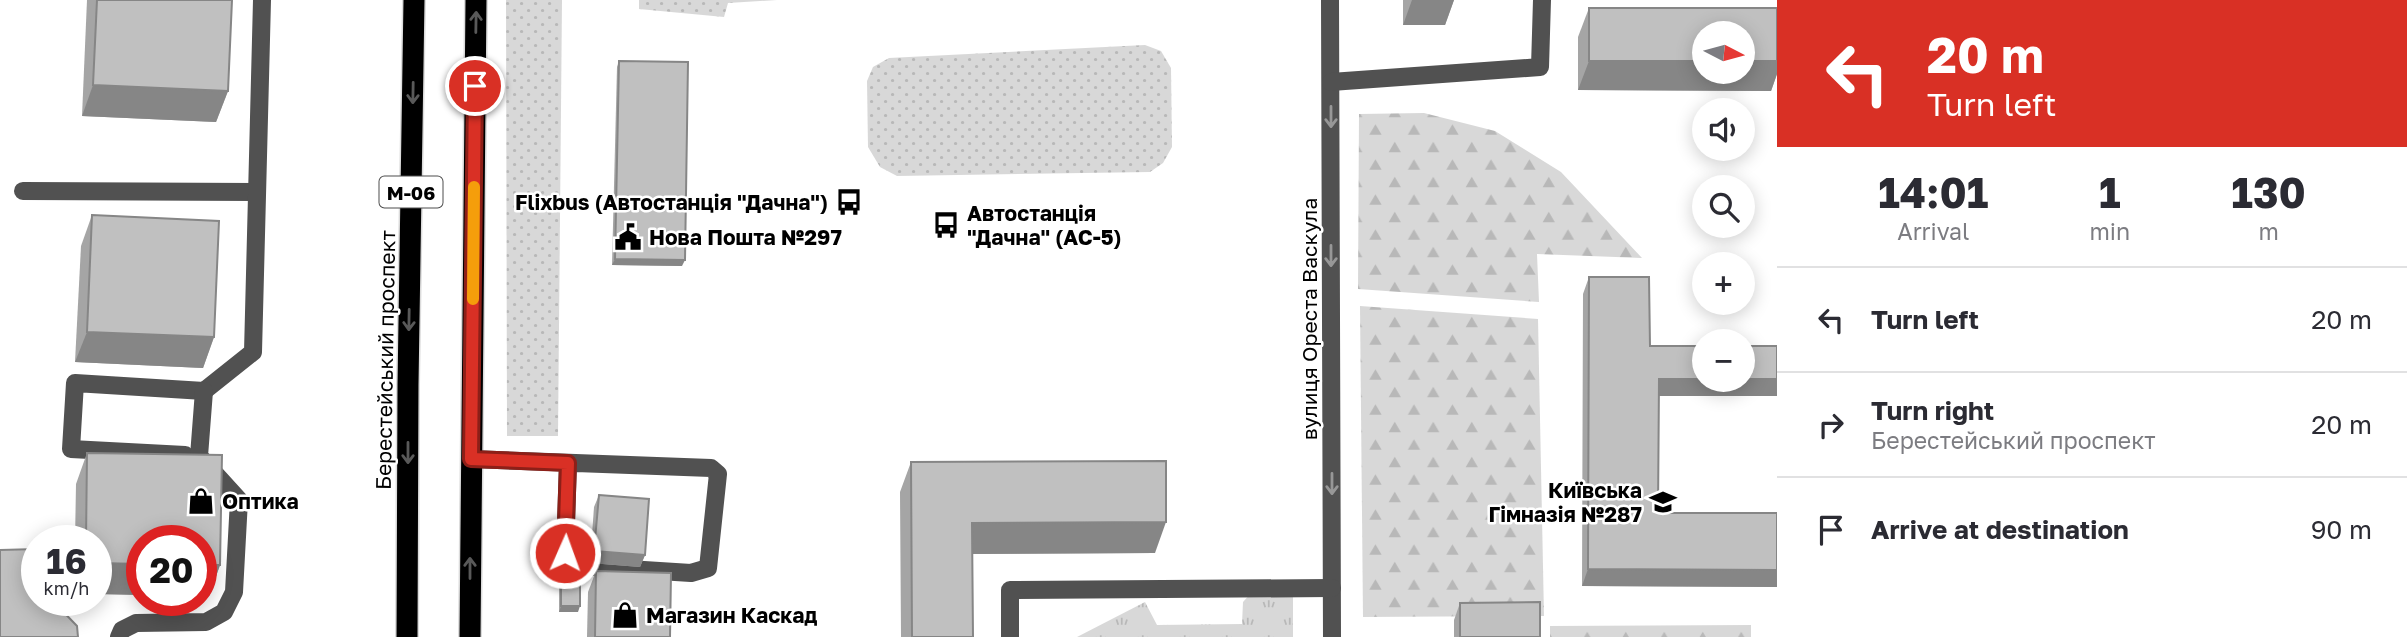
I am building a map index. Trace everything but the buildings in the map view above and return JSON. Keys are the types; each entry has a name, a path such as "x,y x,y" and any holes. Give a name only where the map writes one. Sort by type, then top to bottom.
{"highway":[{"name":"Берестейський проспект","path":"407,637 414,0"},
{"name":"М-06","path":"470,637 476,0"}],"street":[{"path":"119,637 122,630 136,623 206,622 224,611 234,592 239,500 198,456 71,449 75,383 204,391 254,352 262,0"},
{"name":"вулиця Ореста Васкула","path":"1331,0 1332,637"},
{"path":"1331,82 1541,67 1542,0"},
{"path":"23,191 257,192"},
{"path":"198,456 204,391"},
{"path":"471,459 711,468 718,474 708,568 691,572 573,564 565,553 568,463"},
{"path":"1010,637 1010,590 1332,588"}],"green space":[{"path":"506,0 562,0 558,436 507,436"},
{"path":"639,0 777,0 728,3 724,17 639,9"},
{"path":"1145,45 1161,51 1171,68 1172,147 1163,163 1150,172 897,176 880,167 868,147 867,81 873,67 889,58"},
{"path":"1424,113 1495,131 1561,172 1642,258 1537,254 1539,302 1358,289 1359,114"},
{"path":"1360,306 1538,319 1544,616 1363,617"},
{"path":"1293,591 1293,637 1077,637 1145,602 1157,625 1242,624 1243,602 1252,592"},
{"path":"1751,625 1751,637 1550,637 1550,626"}],"slow traffic":[{"path":"473,299 474,187"}],"place":[{"name":"Flixbus (Автостанція \"Дачна\")","path":"849,202"},
{"name":"Автостанція \"Дачна\" (АС-5)","path":"946,225"},
{"name":"Нова Пошта №297","path":"628,237"},
{"name":"Оптика","path":"201,501"},
{"name":"Київська Гімназія №287","path":"1663,502"},
{"name":"Магазин Каскад","path":"625,615"}],"route":[{"path":"475,86 471,459 568,463 565,553"}]}
